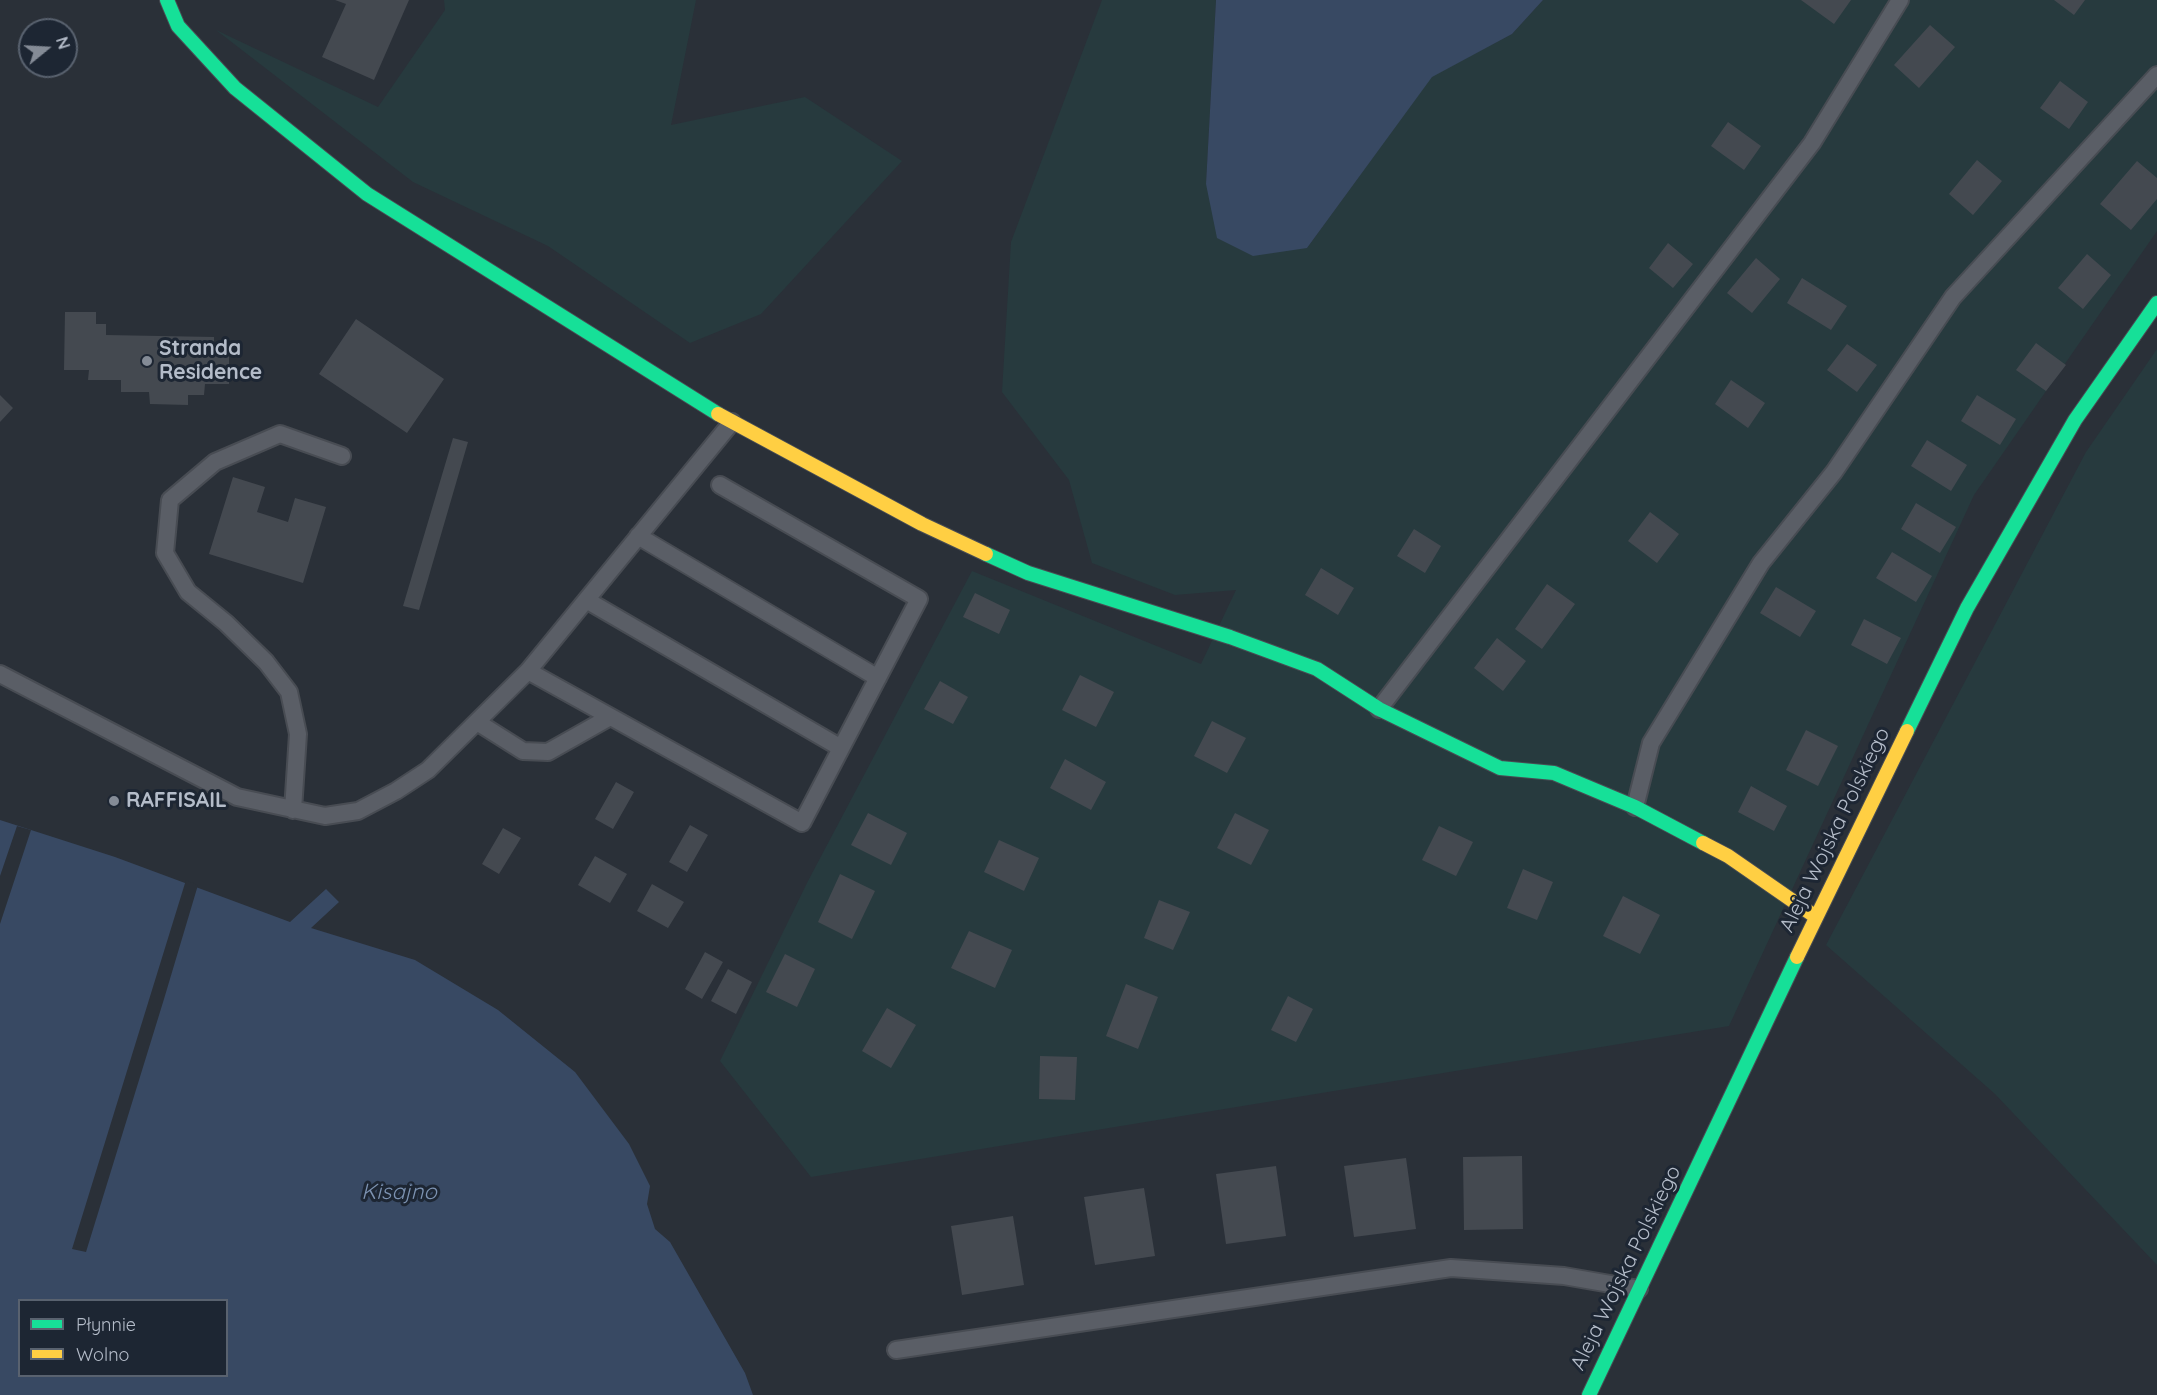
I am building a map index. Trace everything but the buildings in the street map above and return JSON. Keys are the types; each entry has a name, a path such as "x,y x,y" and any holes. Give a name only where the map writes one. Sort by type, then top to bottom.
{"street":[{"path":"167,0 178,26 235,88 367,194 669,385 732,422 922,524 1018,568 1230,637 1317,669 1378,709 1500,768 1554,773 1635,807 1728,856 1816,917"},
{"name":"Aleja Wojska Polskiego","path":"1589,1395 1816,917 1967,608 2075,420 2157,303"}],"lane":[{"path":"1378,709 1812,143 1900,0"},
{"path":"1635,807 1651,743 1761,563 1834,472 1953,297 2157,75"},
{"path":"0,674 237,797 325,816 358,811 396,791 428,770 528,671 588,601 732,422"},
{"path":"293,810 298,734 289,692 266,662 226,623 188,592 165,553 170,500 215,462 280,434 342,456"},
{"path":"528,671 802,823 919,599 720,485"},
{"path":"638,536 878,678"},
{"path":"588,601 841,748"},
{"path":"477,722 523,751 549,752 610,717"},
{"path":"896,1350 1451,1268 1564,1276 1639,1289"}],"green space":[{"path":"444,0 696,0 671,125 805,97 902,161 761,314 690,343 548,246 413,182 216,30 378,107 445,10"},
{"path":"1102,0 1216,0 1206,184 1307,248 1432,76 1512,34 1543,0 2157,0 2157,231 1974,495 1729,1026 811,1177 720,1061 808,881 972,571 1201,664 1236,590 1175,595 1092,563 1069,480 1002,392 1011,242"},
{"path":"2157,349 2157,1265 1995,1094 1826,945 2086,452"}],"water":[{"path":"1216,0 1543,0 1512,34 1432,77 1307,248 1253,256 1217,238 1206,184"},
{"name":"Kisajno","path":"0,820 115,857 290,922 326,889 339,902 311,928 415,960 498,1010 575,1072 629,1144 650,1186 647,1204 655,1229 670,1242 745,1373 753,1395 0,1395"}],"pier":[{"path":"17,826 31,830 0,924 0,876"},
{"path":"186,880 198,885 86,1252 72,1249"}],"traffic: fast":[{"path":"167,0 178,26 235,88 367,194 718,414"},
{"path":"1907,731 1967,608 2075,420 2157,303"},
{"path":"986,554 1028,573 1230,637 1317,669 1379,709 1500,768 1554,773 1635,807 1703,843"},
{"path":"1589,1395 1797,957"}],"traffic: slow":[{"path":"718,414 922,524 986,554"},
{"path":"1797,957 1907,731"},
{"path":"1703,843 1728,856 1816,917"}],"place":[{"name":"Stranda Residence","path":"147,361"},
{"name":"RAFFISAIL","path":"114,801"}]}
